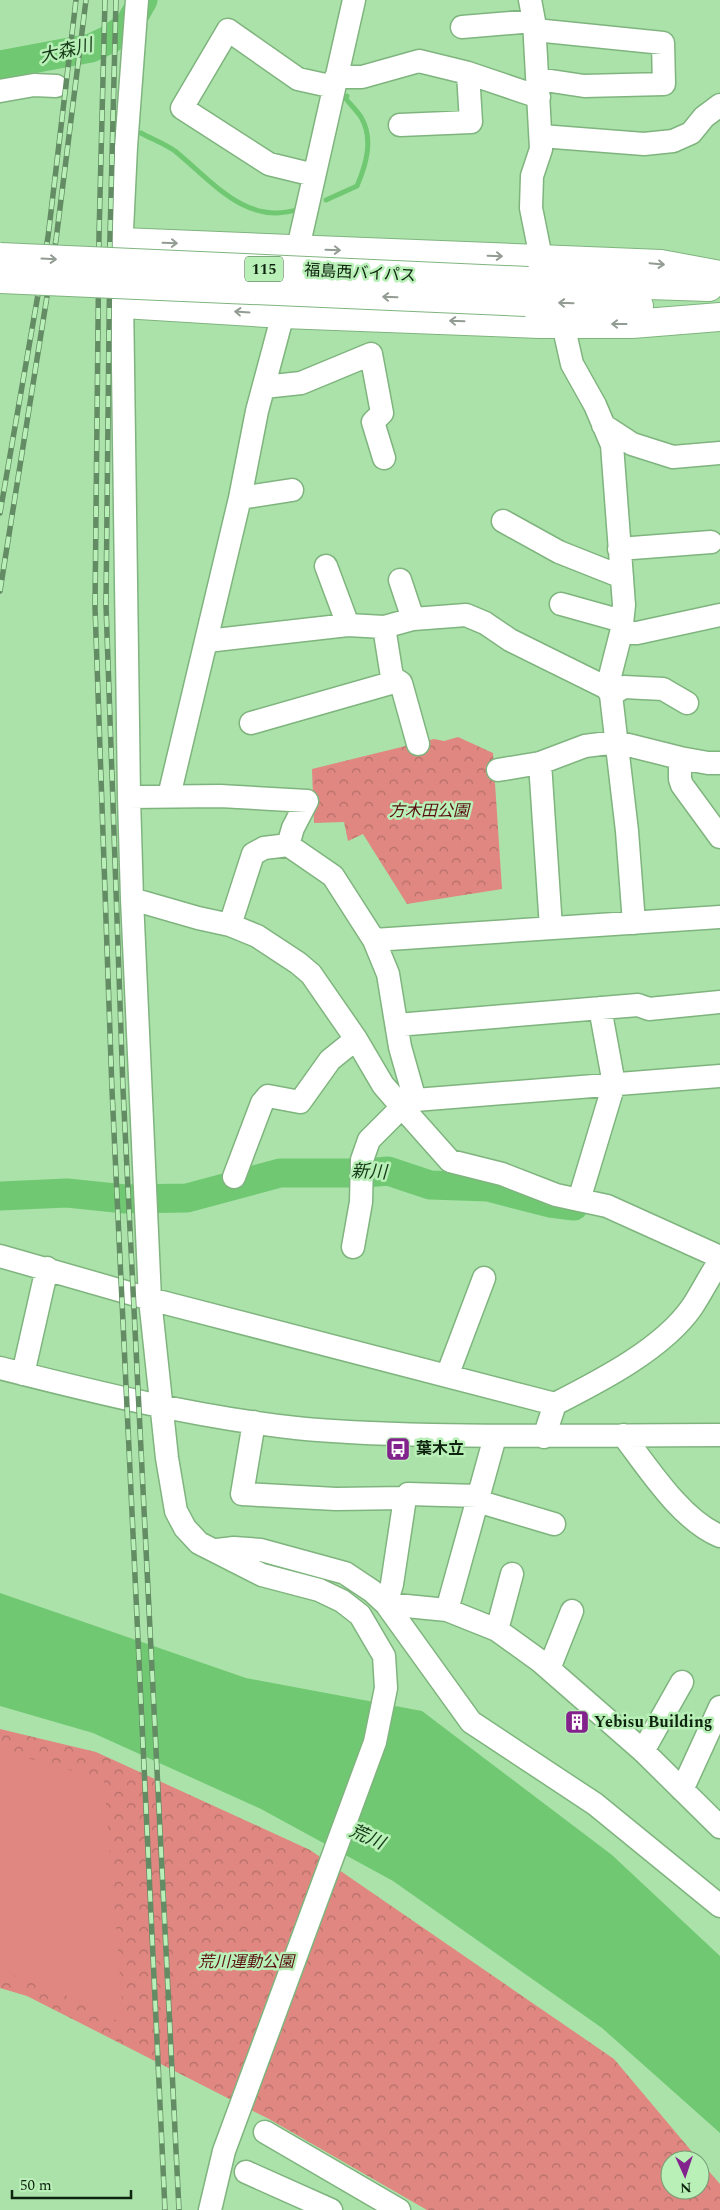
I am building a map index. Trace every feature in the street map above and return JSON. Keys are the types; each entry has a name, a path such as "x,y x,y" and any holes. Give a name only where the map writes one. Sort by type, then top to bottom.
{"highway":[{"path":"121,246 296,252 532,280 661,264 720,275"},
{"name":"福島西バイパス","path":"0,257 720,287"},
{"name":"福島西バイパス","path":"0,279 532,280 720,308"},
{"path":"123,300 285,307 563,324 632,324 720,317"}],"street":[{"path":"121,246 137,0"},
{"path":"296,252 354,0"},
{"path":"314,174 269,164 182,108 228,30 298,79 335,82 419,62 539,88 664,84 663,43 533,17 462,27"},
{"path":"532,280 532,176 541,149 539,88 533,17"},
{"path":"400,126 471,122 468,73"},
{"path":"0,91 34,85 56,86"},
{"path":"541,136 644,144 673,141 691,133 704,117 720,105"},
{"path":"123,300 132,899 150,1299 160,1407 176,1512 185,1528 199,1543 262,1574 319,1590 342,1601 360,1616 384,1656 386,1688 375,1742 224,2151 210,2210"},
{"path":"170,796 264,388 285,307"},
{"path":"563,324 572,364 595,405 612,445 624,605 609,692 627,832 634,923"},
{"path":"264,388 300,383 371,354 382,413 373,422 384,458"},
{"path":"603,425 632,444 672,457 720,453"},
{"path":"240,498 292,490"},
{"path":"502,521 559,552 622,577"},
{"path":"620,549 711,542"},
{"path":"326,566 348,625"},
{"path":"400,580 413,619"},
{"path":"561,604 637,633 720,615"},
{"path":"207,641 348,625 384,627 413,619 466,615 485,623 510,640 609,692 624,687 663,689 687,703"},
{"path":"384,627 392,677 401,683 418,744"},
{"path":"251,723 398,680"},
{"path":"498,770 540,763 585,746 616,742 680,758 720,763"},
{"path":"680,758 680,779 682,785 720,837"},
{"path":"540,763 551,928"},
{"path":"129,797 220,796 307,801 293,828 288,845"},
{"path":"230,925 253,854 264,848 288,845 333,876 374,940 388,974 398,1025 408,1103"},
{"path":"0,1256 150,1299 555,1404 604,1379 670,1330 692,1307 716,1265 606,1206 556,1195 502,1174 450,1161 408,1103 382,1085 356,1039 311,974 298,963 257,936 230,925 132,899"},
{"path":"374,940 720,917"},
{"path":"398,1025 638,1005 649,1009 720,1002"},
{"path":"579,1200 614,1084 600,1008"},
{"path":"234,1177 262,1103 268,1096 300,1102 330,1060 356,1039"},
{"path":"353,1247 361,1202 362,1160 369,1140 379,1128 408,1103 720,1076"},
{"path":"23,1374 47,1268"},
{"path":"447,1376 484,1278"},
{"path":"0,1368 160,1407 254,1422 365,1433 544,1437 623,1435 720,1436"},
{"path":"544,1437 555,1404"},
{"path":"254,1422 242,1494 336,1499 405,1498"},
{"path":"623,1435 659,1483 696,1524 720,1536"},
{"path":"447,1610 495,1436"},
{"path":"386,1604 392,1584 405,1498 408,1494 477,1499 554,1524"},
{"path":"214,1551 234,1548 261,1550 345,1573 372,1591 386,1604 471,1722 595,1804 720,1906"},
{"path":"496,1630 512,1574"},
{"path":"386,1604 447,1610 496,1630 549,1669 643,1751 720,1827"},
{"path":"549,1669 572,1611"},
{"path":"643,1751 682,1682"},
{"path":"682,1790 720,1707"},
{"path":"265,2132 399,2210"},
{"path":"246,2172 331,2210"}],"green space":[{"name":"方木田公園","path":"458,737 493,753 502,889 407,904 363,834 348,841 344,822 314,823 312,769 434,739 444,741"},
{"name":"荒川運動公園","path":"0,1729 96,1752 310,1850 614,2059 691,2150 660,2150 660,2200 710,2200 710,2172 720,2184 720,2210 427,2210 269,2119 27,1996 0,1988"},
{"path":"0,1750 104,1780 124,2024 42,1984 0,1971"}],"water":[{"name":"荒川","path":"0,1593 246,1678 422,1711 612,1855 720,1956 720,2133 602,2028 393,1881 261,1809 93,1733 0,1706"}],"waterway":[{"name":"大森川","path":"0,65 91,48 110,39 129,25 143,0"},
{"path":"326,200 357,186 366,161 368,143 365,125 346,99 347,96"},
{"path":"141,133 175,151 231,198 247,206 263,212 280,213 299,209"},
{"name":"新川","path":"0,1196 67,1193 125,1199 187,1198 280,1173 366,1173 388,1171 430,1185 488,1187 550,1203 574,1206"}],"railway":[{"path":"0,513 48,237 76,0"},
{"path":"0,591 56,240 86,0"},
{"path":"105,0 99,235 95,607 112,1090 165,2210"},
{"path":"116,0 110,236 106,605 123,1089 179,2210"}],"place":[{"name":"葉木立","path":"398,1449"},
{"name":"Yebisu Building","path":"577,1722"}]}
